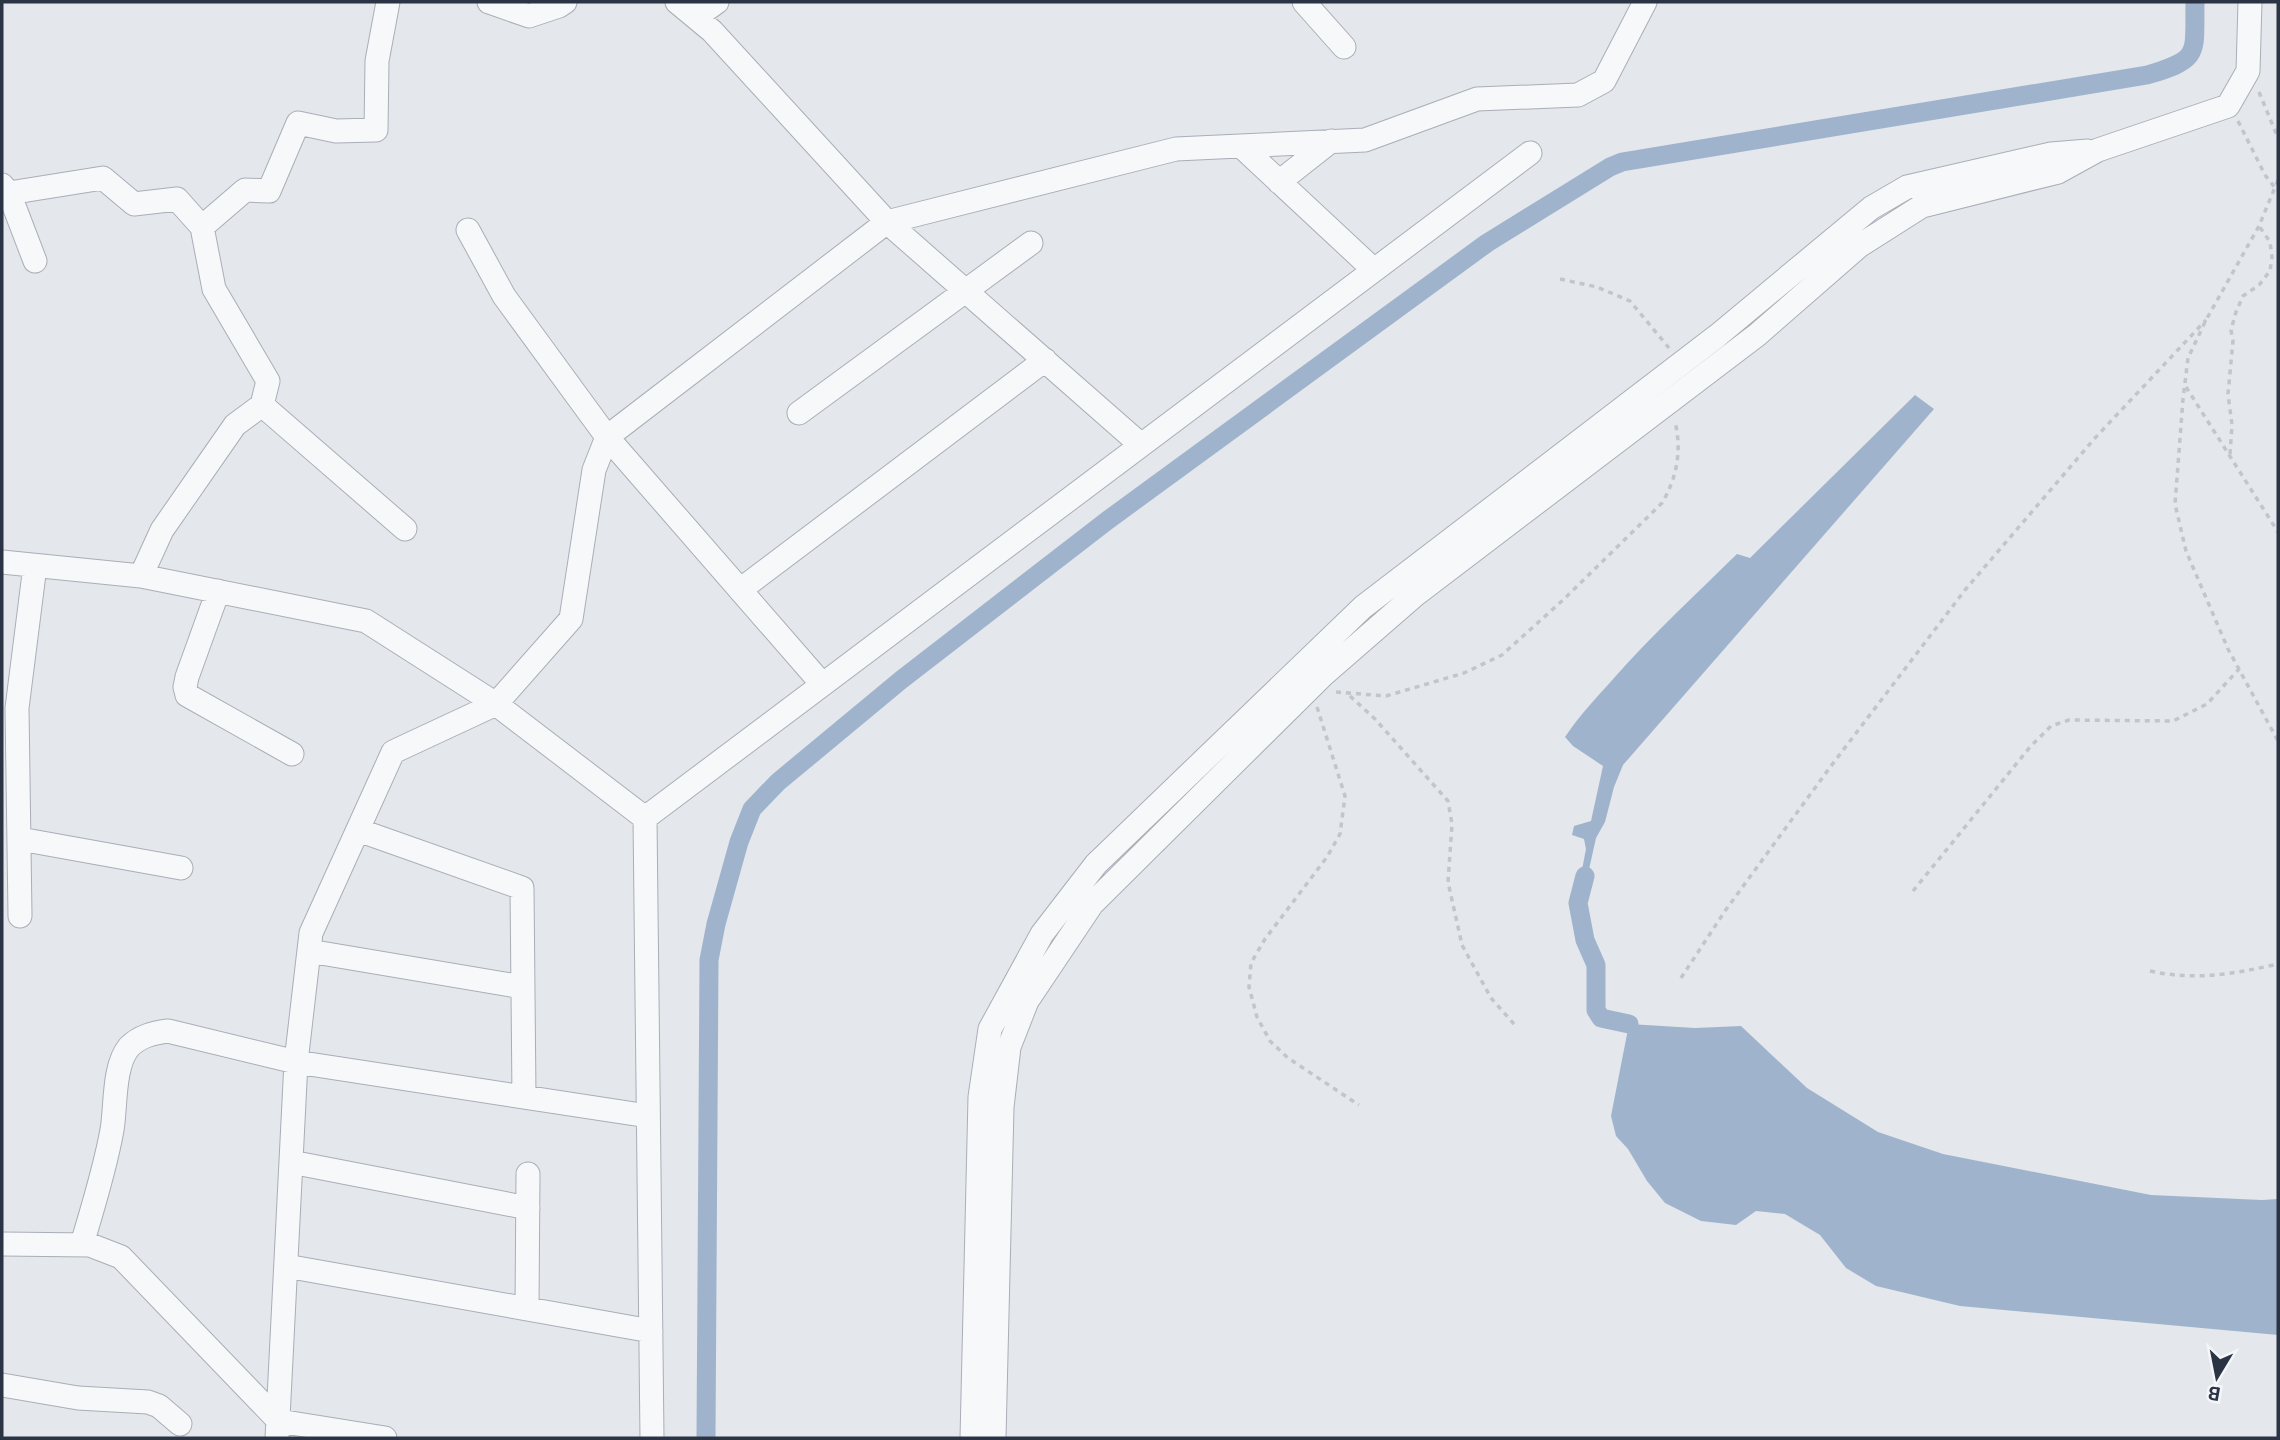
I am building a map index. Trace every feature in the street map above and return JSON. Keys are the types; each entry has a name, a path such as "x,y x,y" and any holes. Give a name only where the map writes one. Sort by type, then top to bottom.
{"street":[{"path":"202,227 245,190 269,191 298,123 336,131 376,131 377,61 388,2"},
{"path":"489,2 529,16 565,2"},
{"path":"677,2 712,31 887,222 1141,445"},
{"path":"696,17 717,2"},
{"path":"1304,2 1344,47"},
{"path":"278,1430 296,1062 311,933 393,752 496,704 571,619 594,470 607,437 887,222 1176,149 1365,140 1477,99 1578,95 1604,81 1645,2"},
{"path":"972,1438 990,1166 1002,1107 1009,1047 1027,1001 1092,904 1311,687 1415,595 1757,335 1859,246 1922,206 2058,172 2098,150 2228,106 2248,71 2250,2"},
{"path":"1279,182 1331,141"},
{"path":"1241,146 1374,270"},
{"path":"995,1438 990,1166 980,1097 990,1029 1042,934 1096,864 1363,607 1717,336 1871,208 1907,187 2051,154 2098,150"},
{"path":"645,818 1530,153"},
{"path":"35,261 5,189 103,178 134,204 177,198 202,227 214,289 268,381 262,405 235,425 162,530 141,576"},
{"path":"468,230 504,296 607,437 822,684"},
{"path":"799,413 1031,243"},
{"path":"740,590 1045,360"},
{"path":"1656,383 1671,401"},
{"path":"262,405 405,529"},
{"path":"2,562 141,576 366,621 496,704 645,818"},
{"path":"20,916 17,708 35,566"},
{"path":"218,591 187,677 187,695 292,754"},
{"path":"1295,670 1311,687"},
{"path":"645,818 652,1438"},
{"path":"358,830 522,888 524,1097"},
{"path":"20,839 181,868"},
{"path":"309,951 523,987"},
{"path":"82,1244 112,1129 117,1076 128,1048 147,1034 168,1031 296,1062 648,1116"},
{"path":"291,1163 528,1208"},
{"path":"527,1309 528,1174"},
{"path":"2,1244 82,1244 121,1256 278,1430 385,1438"},
{"path":"286,1266 650,1331"},
{"path":"2,1385 78,1398 148,1402 159,1406 180,1424"}],"path":[{"path":"2248,71 2278,138"},
{"path":"2228,106 2246,134 2265,175 2276,189"},
{"path":"2278,180 2259,226 2206,320 2188,358 2175,504 2186,551 2228,649 2278,741"},
{"path":"2230,454 2232,425 2228,394 2234,341 2231,330 2243,296 2259,285 2270,271 2272,257 2270,242 2259,226"},
{"path":"1560,279 1597,287 1630,301 1680,364"},
{"path":"1681,978 1725,911 1814,788 1965,590 2095,438 2206,320"},
{"path":"2185,385 2278,532"},
{"path":"1359,1105 1288,1058 1270,1041 1257,1017 1249,987 1251,963 1327,857 1340,834 1345,796 1311,687 1348,694 1386,696 1464,673 1502,654 1563,600 1662,503 1672,485 1678,462 1678,433 1671,401"},
{"path":"1913,891 2050,726 2069,720 2173,720 2207,704 2239,669"},
{"path":"1348,694 1375,719 1448,801 1452,824 1448,882 1462,945 1490,998 1514,1024"},
{"path":"2150,971 2176,977 2225,975 2278,964"}],"water":[{"path":"1915,395 1934,409 1623,765 1605,822 1596,838 1588,874 1581,875 1586,849 1584,839 1572,835 1574,826 1591,821 1603,766 1573,746 1565,737 1628,662 1737,554 1750,558"},
{"path":"1629,1024 1695,1028 1741,1026 1807,1088 1878,1132 1943,1154 2151,1195 2278,1199 2278,1335 1960,1306 1876,1286 1846,1268 1820,1235 1785,1214 1756,1211 1736,1225 1701,1221 1665,1203 1616,1136 1611,1116"}],"waterway":[{"path":"706,1438 709,960 739,842 752,809 778,782 901,680 1108,520 1487,243 1610,167 1622,162 2147,75 2178,64 2191,52 2195,33 2195,2"},
{"path":"1585,876 1578,903 1585,940 1596,965 1596,1010 1601,1018 1629,1024"}]}
